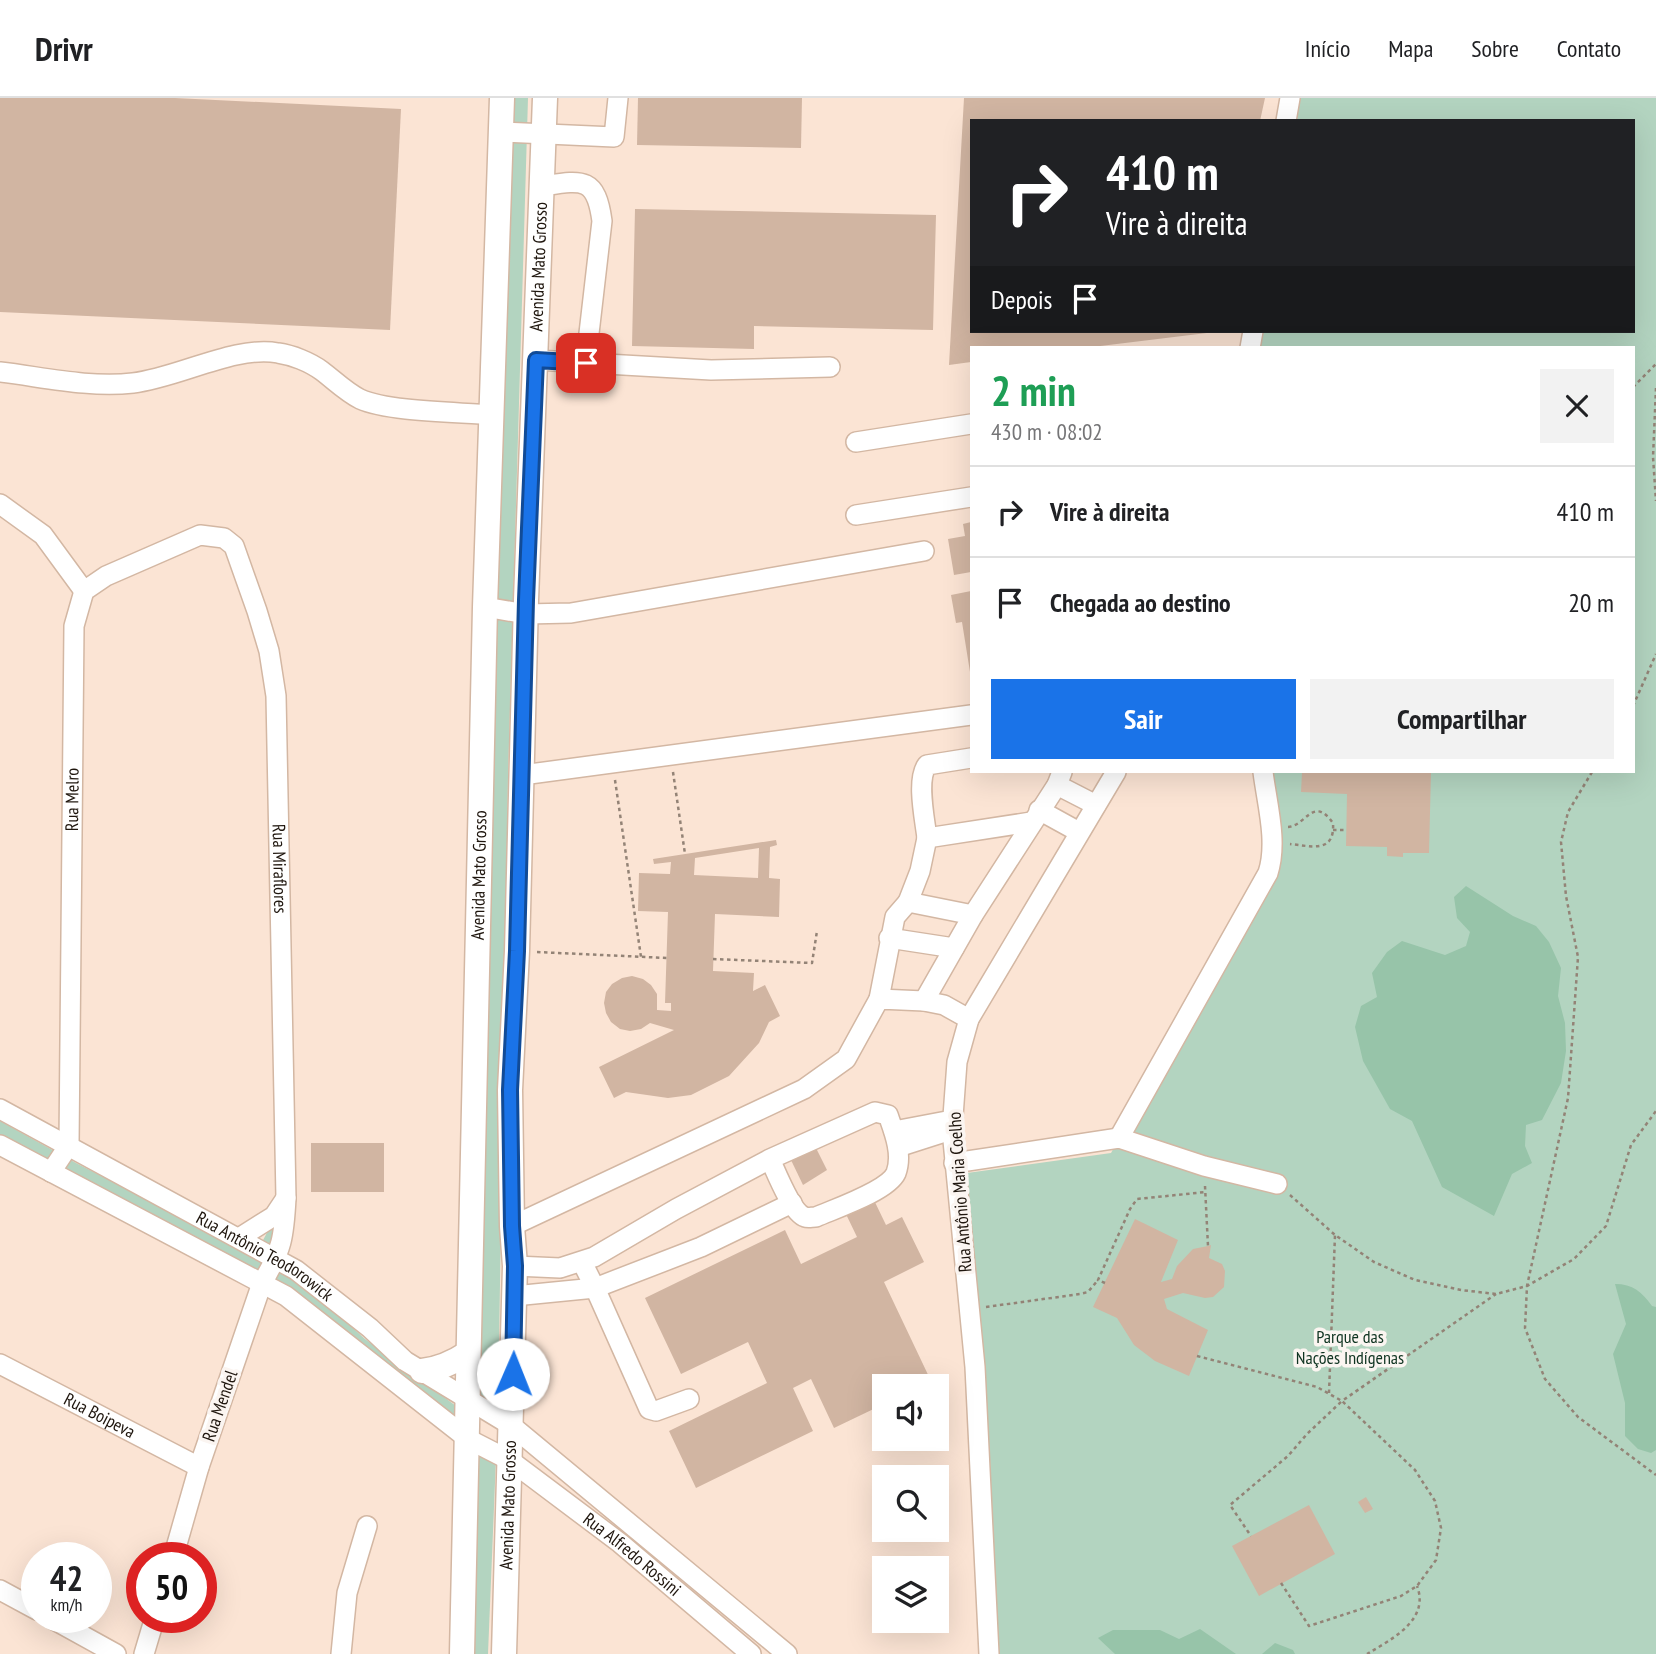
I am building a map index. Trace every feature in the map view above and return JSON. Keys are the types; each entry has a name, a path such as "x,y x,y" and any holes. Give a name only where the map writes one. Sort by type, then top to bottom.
{"main road":[{"name":"Avenida Mato Grosso","path":"462,1654 485,607 502,98"},
{"name":"Avenida Mato Grosso","path":"504,1654 515,1266 510,1090 545,98"},
{"path":"475,1055 496,1062 503,1070 510,1090"},
{"path":"422,1371 454,1363 468,1353"}],"street":[{"path":"502,132 614,137 618,98"},
{"path":"1286,119 1290,98"},
{"path":"542,186 583,183 594,190 599,201 602,221 588,342"},
{"path":"0,372 100,384 133,383 181,373 245,353 276,352 319,368 346,391 380,406 492,415"},
{"path":"536,360 711,370 830,367"},
{"path":"856,442 970,424"},
{"path":"856,515 970,497"},
{"path":"0,504 43,535 84,591"},
{"name":"Rua Miraflores","path":"84,591 106,576 200,535 224,538 234,546 269,651 276,696 286,1198 285,1233 277,1259"},
{"path":"485,607 526,614 571,613 924,551"},
{"name":"Rua Melro","path":"68,1145 74,626 84,591"},
{"path":"523,775 970,715"},
{"path":"512,1226 804,1089 846,1059 878,999 895,918 908,902 920,871 927,838 923,771 927,765 970,758"},
{"name":"Rua Antônio Maria Coelho","path":"989,1654 975,1367 954,1163 952,1125 957,1062 969,1019 1115,773"},
{"path":"1119,1138 1268,873 1271,863 1271,835 1263,773"},
{"path":"924,1001 973,915 1059,778 1096,804"},
{"path":"927,838 1035,816 1079,832"},
{"path":"908,902 973,915"},
{"path":"889,938 954,948"},
{"path":"878,999 944,1004 969,1019"},
{"name":"Rua Antônio Teodorowick","path":"0,1109 296,1270 370,1328 405,1361 512,1426 787,1654"},
{"path":"515,1266 560,1268 582,1262 770,1159 875,1112 882,1111 888,1115 896,1139 895,1173 884,1186 816,1217 801,1216 770,1159"},
{"path":"896,1139 952,1125"},
{"path":"954,1163 1119,1138 1204,1166 1278,1184"},
{"name":"Rua Antônio Teodorowick","path":"0,1145 286,1296 468,1439 510,1461"},
{"path":"51,1172 68,1145"},
{"path":"239,1238 274,1216 286,1198"},
{"path":"514,1296 596,1288 701,1247 792,1203"},
{"name":"Rua Mendel","path":"178,1542 199,1468 262,1283 277,1259"},
{"path":"582,1262 649,1409 656,1411 690,1399"},
{"path":"328,1329 352,1333 370,1328"},
{"name":"Rua Boipeva","path":"0,1364 199,1468"},
{"name":"Rua Alfredo Rossini","path":"510,1461 620,1543 751,1654"},
{"path":"341,1654 347,1593 367,1526"},
{"path":"0,1590 21,1601"},
{"path":"78,1633 116,1654"},
{"path":"144,1654 150,1633"}],"path":[{"path":"1635,385 1656,364"},
{"path":"1656,388 1653,457 1656,501"},
{"path":"1635,701 1656,654"},
{"path":"671,755 685,854"},
{"path":"612,764 641,957"},
{"path":"1591,773 1568,812 1561,842 1566,896 1578,957 1569,1098 1527,1286 1525,1328 1545,1379 1578,1418 1656,1475"},
{"path":"1315,811 1328,817 1333,823 1332,838 1328,844 1321,846 1271,835 1294,827 1308,813 1315,811"},
{"path":"1333,830 1346,830"},
{"path":"713,959 811,963 817,931"},
{"path":"517,951 667,958"},
{"path":"1251,1536 1230,1505 1288,1456 1342,1401 1496,1294 1527,1286 1574,1259 1606,1226 1631,1144 1656,1111"},
{"path":"1204,1166 1208,1245"},
{"path":"1278,1184 1335,1235 1374,1262 1415,1280 1496,1294"},
{"path":"969,1309 1088,1292 1098,1280 1137,1199 1206,1192"},
{"path":"1329,1394 1335,1235"},
{"path":"1098,1280 1105,1283"},
{"path":"1197,1356 1317,1387 1342,1401 1415,1470 1435,1501 1441,1528 1436,1560 1417,1586 1401,1596 1309,1626 1281,1583"},
{"path":"1367,1654 1408,1627 1421,1597 1417,1586"}],"green space":[{"path":"505,98 528,98 508,777 498,1411 473,1395"},
{"name":"Parque das Nações Indígenas","path":"1299,98 1656,98 1656,1654 996,1654 990,1459 965,1177 967,1173 1111,1153 1270,873 1265,773 1635,773 1635,346 1260,346 1263,333 1635,333 1635,119 1295,119"},
{"path":"1466,886 1513,916 1536,926 1549,942 1561,968 1558,996 1565,1023 1566,1051 1561,1083 1542,1120 1526,1125 1525,1146 1532,1163 1512,1174 1494,1216 1442,1187 1412,1121 1390,1109 1363,1061 1355,1027 1361,1006 1377,997 1372,973 1387,952 1402,941 1445,955 1466,946 1470,932 1457,918 1454,897"},
{"path":"0,1121 255,1255 269,1229 278,1219 273,1265 312,1291 365,1339 456,1406 454,1422 349,1343 0,1141"},
{"path":"1615,1284 1627,1285 1637,1290 1656,1307 1656,1450 1651,1453 1638,1449 1625,1436 1625,1403 1613,1354 1626,1324"},
{"path":"476,1450 496,1458 488,1654 469,1654"},
{"path":"1200,1629 1236,1654 1115,1654 1098,1638 1113,1630 1160,1630 1179,1639"},
{"path":"1275,1643 1293,1650 1295,1654 1262,1654"}],"building":[{"path":"0,98 175,98 401,109 390,330 0,312"},
{"path":"638,98 802,98 801,148 637,145"},
{"path":"964,98 1265,98 1260,119 970,119 970,333 1207,333 1100,346 970,346 970,362 949,365"},
{"path":"635,209 936,215 933,330 754,326 754,349 632,346"},
{"path":"970,522 970,572 954,575 948,539 965,536 963,524"},
{"path":"970,591 970,672 962,622 956,623 951,595"},
{"path":"1302,773 1431,773 1429,853 1403,853 1403,857 1387,856 1387,847 1346,846 1347,794 1301,792"},
{"path":"776,840 777,845 770,847 769,878 780,879 779,917 715,914 713,971 754,973 753,991 765,985 780,1016 769,1022 759,1043 729,1076 691,1095 668,1098 626,1092 614,1098 599,1067 674,1030 650,1023 641,1029 620,1029 611,1022 604,1003 606,992 612,984 632,976 651,985 657,994 657,1010 671,1011 671,1003 665,1003 668,912 638,911 639,873 670,874 671,862 654,864 653,859","holes":["759,848 758,878 694,875 695,858"]},
{"path":"311,1143 384,1143 384,1192 311,1192"},
{"path":"816,1148 827,1170 803,1185 791,1160"},
{"path":"872,1196 886,1225 902,1217 924,1262 884,1282 928,1374 872,1374 872,1410 834,1428 811,1379 793,1388 813,1431 696,1488 669,1431 767,1383 748,1342 681,1374 645,1298 785,1230 801,1264 857,1237 844,1210"},
{"path":"1135,1219 1178,1240 1161,1282 1172,1279 1177,1266 1193,1249 1211,1245 1209,1258 1222,1264 1225,1271 1224,1287 1213,1297 1183,1293 1164,1299 1167,1309 1208,1330 1189,1376 1155,1361 1134,1345 1117,1318 1093,1307"},
{"path":"1366,1497 1373,1509 1365,1513 1358,1502"},
{"path":"1309,1505 1335,1554 1259,1596 1232,1546"}],"route":[{"path":"513,1374 515,1266 510,1090 536,360 586,363"}]}
